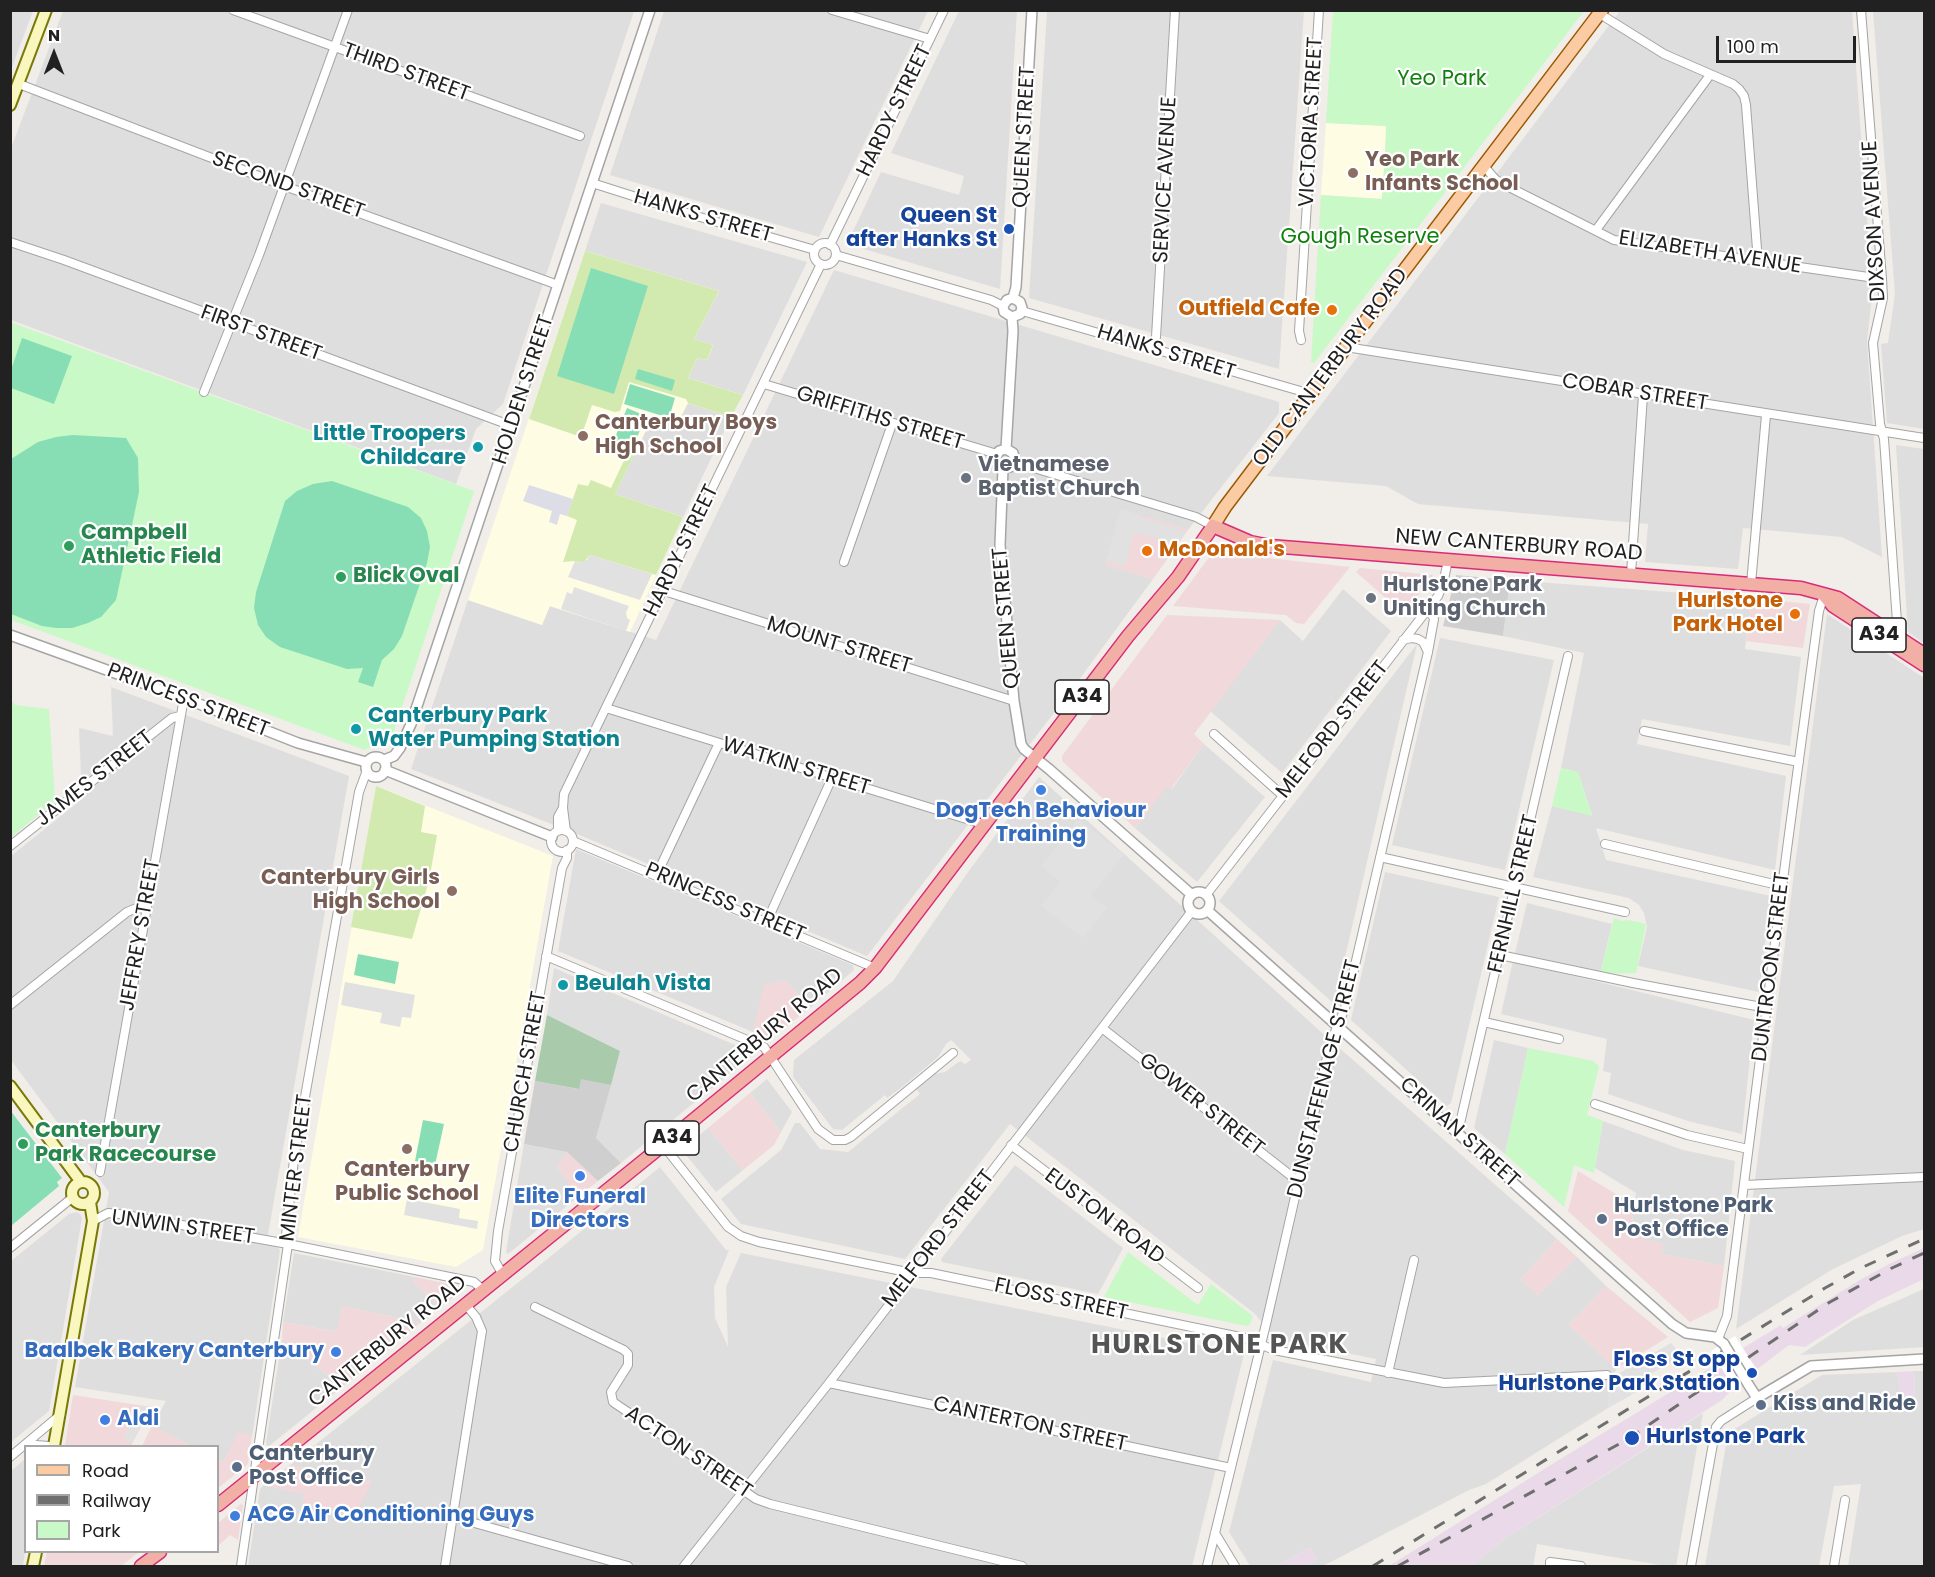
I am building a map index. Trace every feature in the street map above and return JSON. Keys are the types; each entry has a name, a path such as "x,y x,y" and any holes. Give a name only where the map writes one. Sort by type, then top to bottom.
{"highway":[{"name":"NEW CANTERBURY ROAD","path":"1213,526 1250,542 1270,546 1801,588 1838,598 1924,654"},
{"name":"CANTERBURY ROAD","path":"219,1504 771,1058 842,999 875,968 1128,636 1178,577 1213,526"},
{"name":"NEW CANTERBURY ROAD","path":"1824,596 1836,608 1924,665"},
{"path":"141,1566 157,1553"}],"main road":[{"path":"10,105 46,10"},
{"name":"OLD CANTERBURY ROAD","path":"1213,526 1225,507 1601,12"},
{"path":"10,1086 81,1182"},
{"path":"54,1445 93,1221 90,1202 94,1196 93,1188 88,1183 81,1182 72,1188 72,1198 80,1204 90,1202"}],"street":[{"name":"THIRD STREET","path":"233,10 580,136"},
{"path":"204,392 232,324 348,10"},
{"name":"HOLDEN STREET","path":"385,765 400,748 411,724 650,10"},
{"path":"832,10 930,39"},
{"name":"HARDY STREET","path":"830,244 944,10"},
{"name":"QUEEN STREET","path":"1013,298 1016,287 1032,10"},
{"name":"SERVICE AVENUE","path":"1152,348 1156,337 1176,10"},
{"name":"VICTORIA STREET","path":"1301,340 1299,331 1319,10"},
{"name":"DIXSON AVENUE","path":"1861,10 1883,298 1873,343 1898,636"},
{"path":"1601,12 1664,54 1733,84 1744,96 1758,262"},
{"path":"1596,230 1710,75"},
{"name":"SECOND STREET","path":"19,84 284,185 558,285"},
{"name":"ELIZABETH AVENUE","path":"1484,166 1501,183 1614,240 1882,279"},
{"name":"HANKS STREET","path":"592,183 815,250"},
{"name":"FIRST STREET","path":"10,242 512,426"},
{"path":"822,244 830,244 835,249 836,255 833,262 821,264 816,259 815,250 822,244"},
{"path":"836,255 991,300 1004,306"},
{"name":"HARDY STREET","path":"559,833 564,794 821,264"},
{"path":"1013,298 1020,302 1022,311 1018,316 1011,317 1006,315 1004,306 1007,300 1013,298"},
{"name":"HANKS STREET","path":"1022,311 1311,394"},
{"path":"1011,317 1013,331 1001,452 996,464 1004,469 1010,468 1015,460"},
{"name":"COBAR STREET","path":"1346,347 1766,415 1924,438"},
{"name":"GRIFFITHS STREET","path":"764,384 892,424 1001,452"},
{"path":"1631,574 1643,395"},
{"path":"1751,584 1766,415"},
{"path":"844,562 892,424"},
{"path":"1001,452 1013,453 1015,460 1024,465 1196,517 1213,526"},
{"name":"QUEEN STREET","path":"1004,469 1000,545 1014,700 1021,744 1036,758"},
{"name":"MELFORD STREET","path":"1206,895 1429,608 1441,590 1448,560"},
{"name":"MOUNT STREET","path":"664,591 1014,700"},
{"name":"DUNTROON STREET","path":"1721,1341 1727,1316 1819,611 1824,596"},
{"name":"DUNSTAFFENAGE STREET","path":"1207,1566 1261,1345 1330,1044 1345,1008 1428,652 1434,619 1429,608"},
{"path":"1423,616 1433,626"},
{"name":"PRINCESS STREET","path":"10,635 184,698 298,743 366,762"},
{"path":"1403,640 1419,639 1428,652"},
{"name":"FERNHILL STREET","path":"1458,1132 1568,656"},
{"name":"JEFFREY STREET","path":"100,1172 184,698"},
{"name":"WATKIN STREET","path":"606,708 986,825"},
{"name":"JAMES STREET","path":"10,846 172,718 180,716"},
{"path":"1644,731 1799,762"},
{"path":"1214,734 1282,795"},
{"path":"657,874 719,743"},
{"path":"385,765 381,777 375,778 366,773 366,762 375,757 385,765 559,833 571,835 573,841"},
{"path":"1036,758 1192,895"},
{"name":"MINTER STREET","path":"241,1566 288,1244 286,1235 291,1184 308,1076 359,792 366,773"},
{"path":"767,921 832,778"},
{"path":"559,833 554,847 563,850"},
{"name":"PRINCESS STREET","path":"573,841 657,874 875,968"},
{"name":"CHURCH STREET","path":"503,1275 495,1261 496,1246 562,867 567,858 563,850 572,846 573,841"},
{"path":"1605,844 1782,886"},
{"path":"1380,857 1624,912"},
{"path":"1200,892 1206,895 1210,904 1208,910 1202,914 1192,911 1189,900 1192,895 1200,892"},
{"path":"10,1005 127,912 146,904"},
{"name":"CRINAN STREET","path":"1208,910 1679,1329 1721,1341"},
{"name":"MELFORD STREET","path":"684,1566 829,1383 1192,911"},
{"path":"1500,954 1626,982 1767,1008"},
{"path":"546,956 764,1047 818,1129 827,1137 839,1141 850,1137 953,1053"},
{"path":"1484,1022 1559,1039"},
{"name":"GOWER STREET","path":"1102,1028 1299,1182"},
{"path":"1595,1104 1687,1135 1748,1149"},
{"name":"FLOSS STREET","path":"663,1145 723,1222 741,1236 912,1273 931,1273 1095,1306 1245,1338 1274,1350 1444,1383 1607,1375"},
{"name":"EUSTON ROAD","path":"1011,1145 1198,1288"},
{"path":"1744,1185 1924,1177"},
{"path":"10,1248 72,1198"},
{"name":"UNWIN STREET","path":"93,1221 103,1215 114,1213 288,1244 474,1282 483,1290"},
{"path":"1388,1372 1414,1260"},
{"path":"445,1566 482,1331 476,1317 466,1305"},
{"name":"ACTON STREET","path":"535,1307 624,1350 628,1354 628,1365 611,1392 614,1402 756,1499 1022,1566"},
{"path":"1721,1341 1757,1398"},
{"path":"1691,1566 1716,1427 1721,1421 1811,1366 1924,1359"},
{"name":"CANTERTON STREET","path":"829,1383 1231,1468"},
{"path":"27,1445 60,1415"},
{"path":"10,1457 24,1448"},
{"path":"1834,1566 1845,1500"},
{"path":"453,1517 628,1566"},
{"path":"1215,1533 1235,1566"},
{"path":"1550,1564 1581,1566"}],"shaded area":[{"path":"10,11 33,11 11,70"},
{"path":"63,11 634,11 503,404 476,429 456,484 11,320 10,151"},
{"path":"664,11 928,11 819,237 610,175"},
{"path":"959,11 1017,11 1000,289 847,244 881,172 959,195 964,176 891,153"},
{"path":"1047,11 1304,11 1279,369 1029,298"},
{"path":"1620,11 1852,11 1870,259 1872,296 1867,341 1882,557 1842,537 1743,528 1738,569 1645,562 1648,524 1418,504 1386,486 1267,476"},
{"path":"1873,11 1924,11 1924,429 1887,423 1881,344 1888,343 1895,294"},
{"name":"Yeo Park Infants School","path":"1326,123 1387,126 1382,199 1321,195"},
{"path":"601,203 807,262 743,395 688,378 697,358 707,360 713,346 694,339 719,291 585,251"},
{"name":"Canterbury Boys High School","path":"585,251 719,291 694,339 713,345 707,360 697,358 688,378 743,395 731,417 688,403 678,423 653,416 615,494 683,517 630,632 550,606 542,625 468,600"},
{"path":"834,270 1279,402 1279,413 1188,530 1121,510 1106,565 1153,579 1070,692 867,956 577,834 411,769 468,600 542,625 549,606 656,640"},
{"path":"688,403 731,417 683,517 614,494 653,416"},
{"path":"1896,445 1924,449 1924,643 1908,632"},
{"path":"529,485 573,499 567,516 560,514 557,525 549,522 552,511 523,501"},
{"path":"1121,509 1188,530 1153,579 1105,565"},
{"path":"1121,509 1186,532 1172,553 1163,550 1165,544 1159,539 1134,532 1125,566 1106,561"},
{"path":"1213,552 1350,567 1304,624 1296,623 1286,615 1173,606"},
{"path":"590,555 652,574 640,600 568,577 575,561 583,563"},
{"path":"1360,568 1433,575 1404,614 1356,572"},
{"path":"1456,575 1510,580 1503,636 1443,626"},
{"path":"1510,580 1751,598 1745,649 1801,657 1790,746 1642,719 1637,744 1786,776 1775,870 1596,828 1606,860 1771,896 1759,992 1638,966 1647,927 1644,913 1639,905 1629,898 1533,877 1552,806 1592,815 1578,772 1561,768 1584,653 1503,636"},
{"path":"574,587 629,606 626,613 630,620 626,631 561,609 567,592 572,594"},
{"path":"1343,589 1391,631 1282,773 1210,711 1280,620 1303,641"},
{"path":"1751,598 1810,604 1803,648 1746,641"},
{"path":"1827,614 1924,678 1924,1229 1902,1236 1833,1269 1736,1329"},
{"path":"1167,615 1280,620 1194,734 1204,744 1171,789 1167,786 1135,828 1062,761 1062,756"},
{"path":"1440,638 1554,660 1505,870 1392,845"},
{"path":"1417,644 1335,1001 1332,1002 1219,901"},
{"path":"111,687 349,776 268,1234 280,1250 252,1437 239,1433 223,1462 219,1460 219,1445 190,1445 152,1426 166,1401 75,1387 109,1192 11,1060 11,856 82,799 79,728 113,736"},
{"path":"1204,744 1265,797 1197,882 1135,828 1167,785 1172,789"},
{"path":"1039,777 1320,1031 1557,1239 1521,1279 1538,1295 1577,1257 1606,1286 1569,1325 1616,1369 1610,1388 1608,1408 1486,1484 1469,1490 1323,1566 1308,1566 1317,1559 1310,1548 1276,1566 1250,1566 1229,1532 1273,1360 1371,1382 1376,1359 1276,1339 1254,1313 1010,1124 905,1259 741,1224 721,1199 781,1150 795,1123 800,1123 820,1149 848,1152 920,1094 916,1089 934,1074 945,1072 960,1061 965,1064 971,1060 951,1040 938,1057 901,1088 887,1098 885,1095 842,1130 833,1129 793,1077 794,1060 893,981 968,872"},
{"path":"376,786 553,856 483,1250 456,1267 298,1237"},
{"path":"1078,819 1124,855 1091,896 1107,908 1083,938 1041,906 1060,882 1041,866"},
{"path":"576,849 853,965 854,970 810,1008 786,980 765,985 753,1032 558,951"},
{"path":"1385,872 1499,897 1451,1103 1447,1106 1351,1020"},
{"path":"1527,903 1612,924 1600,974 1515,953"},
{"path":"1513,961 1754,1020 1742,1134 1688,1121 1608,1094 1611,1073 1603,1071 1607,1039 1501,1014"},
{"path":"554,968 754,1053 621,1163 596,1138 620,1051 547,1015"},
{"path":"786,980 810,1008 770,1039 753,1032 764,985"},
{"path":"345,982 415,995 411,1018 402,1017 400,1027 380,1023 382,1013 341,1005"},
{"path":"1494,1040 1528,1048 1505,1154 1474,1128"},
{"path":"581,1078 611,1085 596,1138 621,1163 598,1181 567,1152 524,1144 535,1081 578,1089"},
{"path":"767,1079 792,1112 781,1132 750,1093"},
{"path":"750,1093 781,1132 774,1145 743,1170 708,1128"},
{"path":"1603,1121 1683,1150 1735,1161 1724,1266 1662,1254 1663,1244 1645,1240 1631,1232 1636,1193 1595,1168"},
{"path":"708,1128 743,1170 716,1192 682,1150"},
{"path":"524,1144 567,1152 557,1167 579,1196 508,1254 506,1252"},
{"path":"567,1152 598,1181 579,1196 557,1167"},
{"path":"1015,1165 1123,1248 1098,1294 942,1262 941,1259"},
{"path":"660,1167 726,1250 729,1250 714,1287 715,1318 728,1347 726,1287 741,1253 1244,1354 1192,1566 248,1566 260,1489 264,1485 305,1494 303,1503 372,1481 290,1465"},
{"path":"1578,1171 1634,1205 1631,1232 1645,1240 1663,1244 1662,1254 1724,1266 1718,1308 1690,1322 1568,1211"},
{"path":"407,1199 460,1209 459,1218 478,1221 477,1229 404,1215"},
{"path":"76,1212 82,1218 49,1411 11,1442 11,1261 69,1214"},
{"path":"1557,1239 1577,1257 1538,1295 1521,1279"},
{"path":"1924,1248 1924,1279 1878,1301 1805,1347 1789,1345 1739,1383 1722,1400 1506,1538 1471,1566 1389,1566 1781,1325 1783,1328 1858,1281"},
{"path":"294,1253 415,1277 413,1282 440,1308 420,1323 342,1306 338,1332 283,1322"},
{"path":"415,1277 463,1287 463,1289 440,1308 413,1282"},
{"path":"1606,1286 1668,1337 1616,1369 1569,1325"},
{"path":"1924,1289 1924,1347 1800,1355 1853,1320"},
{"path":"342,1306 420,1323 342,1387 282,1339 283,1322 337,1332"},
{"path":"282,1339 342,1387 268,1447 266,1443"},
{"path":"1671,1343 1682,1356 1638,1381 1642,1389 1608,1408 1613,1377"},
{"path":"375,1347 379,1352 352,1375 347,1369"},
{"path":"1914,1371 1924,1371 1924,1566 1848,1566 1861,1484 1834,1486 1819,1566 1705,1566 1728,1433 1822,1375 1897,1372 1901,1396 1915,1395"},
{"path":"1914,1371 1915,1395 1901,1396 1897,1372"},
{"path":"73,1395 151,1407 132,1445 65,1445"},
{"path":"140,1406 145,1406 147,1411 132,1443 124,1439"},
{"path":"1703,1413 1676,1566 1537,1544 1533,1566 1471,1566 1506,1538"},
{"path":"152,1426 190,1445 142,1445"},
{"path":"239,1432 252,1435 248,1464 219,1487 219,1460 223,1462"},
{"path":"24,1460 23,1566 11,1566 11,1471"},
{"path":"290,1465 372,1481 356,1514 303,1503 304,1494 264,1485"},
{"name":"ACG Air Conditioning Guys","path":"241,1504 243,1505 238,1540 230,1535 219,1545 219,1522"},
{"path":"1310,1548 1317,1559 1308,1566 1276,1566"},
{"path":"47,1553 138,1553 121,1566 44,1566"}],"green space":[{"name":"Yeo Park","path":"1333,11 1584,11 1314,363 1311,362 1321,195 1382,199 1385,151 1386,126 1326,123"},
{"path":"585,251 719,291 694,339 713,345 707,360 697,358 688,378 743,395 731,417 688,403 686,399 629,382 620,411 615,412 592,405 581,437 529,419"},
{"path":"591,268 648,286 614,394 557,376"},
{"path":"10,322 474,491 392,737 365,750 11,620"},
{"path":"22,338 72,356 54,404 11,388 11,370"},
{"path":"638,369 675,380 672,391 635,379"},
{"path":"630,384 675,398 669,418 624,404"},
{"path":"627,408 646,416 633,447 614,440"},
{"name":"Campbell Athletic Field","path":"73,435 126,438 138,458 139,492 116,600 101,617 72,628 56,628 42,626 11,614 11,459 38,442"},
{"path":"633,447 637,449 615,494 683,517 656,575 590,555 583,563 563,562 577,520 567,516 578,484 588,486 591,480 611,488 629,450"},
{"name":"Blick Oval","path":"332,481 408,507 421,518 427,531 430,547 427,563 402,636 394,649 382,660 373,687 358,682 363,668 347,669 280,647 266,637 258,625 254,608 256,592 285,501 297,491 313,484"},
{"path":"11,700 15,705 49,709 55,801 11,837"},
{"path":"1561,768 1578,772 1592,816 1552,806"},
{"path":"376,786 425,806 421,832 437,835 429,881 412,939 351,927"},
{"path":"1614,918 1646,924 1636,973 1600,974"},
{"path":"358,954 399,962 395,984 354,975"},
{"path":"547,1015 620,1051 611,1085 581,1079 579,1089 535,1081"},
{"path":"1528,1048 1594,1061 1599,1067 1587,1115 1603,1121 1594,1173 1574,1165 1564,1207 1505,1154"},
{"name":"Canterbury Park Racecourse","path":"10,1110 62,1178 57,1182 59,1186 11,1226"},
{"path":"423,1120 444,1124 435,1165 415,1161"},
{"path":"1128,1252 1198,1305 1211,1284 1253,1316 1250,1324 1247,1326 1104,1297"}],"pier":[{"path":"1735,1336 1759,1373 1735,1390 1711,1351"}],"railway":[{"path":"1373,1566 1825,1288 1861,1268 1924,1239"},
{"path":"1398,1566 1628,1439 1830,1302 1924,1253"}],"place":[{"name":"Yeo Park Infants School","path":"1353,173"},
{"name":"Queen St after Hanks St","path":"1009,229"},
{"name":"Outfield Cafe","path":"1332,310"},
{"name":"Canterbury Boys High School","path":"583,436"},
{"name":"Little Troopers Childcare","path":"478,447"},
{"name":"Vietnamese Baptist Church","path":"966,478"},
{"name":"Campbell Athletic Field","path":"69,546"},
{"name":"McDonald's","path":"1147,551"},
{"name":"Blick Oval","path":"341,577"},
{"name":"Hurlstone Park Uniting Church","path":"1371,598"},
{"name":"Hurlstone Park Hotel","path":"1795,614"},
{"name":"Canterbury Park Water Pumping Station","path":"356,729"},
{"name":"DogTech Behaviour Training","path":"1041,790"},
{"name":"Canterbury Girls High School","path":"452,891"},
{"name":"Beulah Vista","path":"563,985"},
{"name":"Canterbury Park Racecourse","path":"23,1144"},
{"name":"Canterbury Public School","path":"407,1149"},
{"name":"Elite Funeral Directors","path":"580,1176"},
{"name":"Hurlstone Park Post Office","path":"1602,1219"},
{"name":"Baalbek Bakery Canterbury","path":"336,1352"},
{"name":"Floss St opp Hurlstone Park Station","path":"1752,1373"},
{"name":"Kiss and Ride","path":"1761,1405"},
{"name":"Aldi","path":"105,1420"},
{"name":"Hurlstone Park","path":"1632,1438"},
{"name":"Canterbury Post Office","path":"237,1467"},
{"name":"ACG Air Conditioning Guys","path":"235,1516"}],"district":[{"name":"HURLSTONE PARK","path":"1220,1346"}],"park label":[{"name":"Gough Reserve","path":"1360,238"}]}
